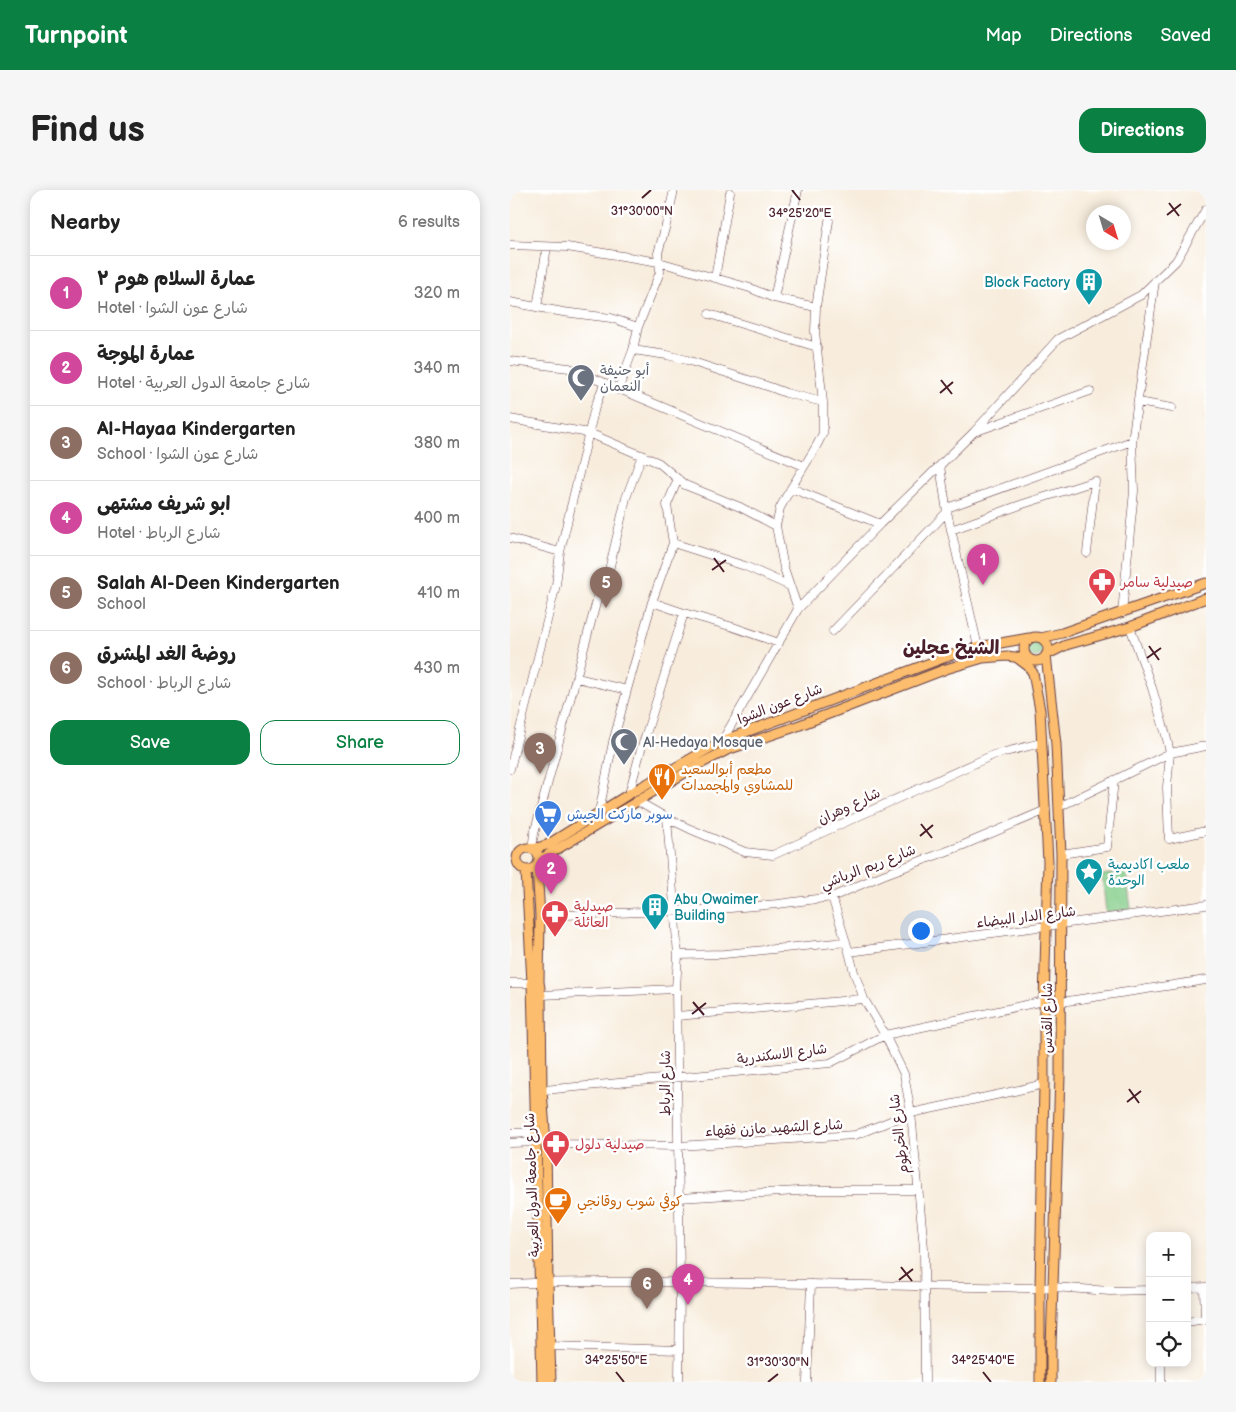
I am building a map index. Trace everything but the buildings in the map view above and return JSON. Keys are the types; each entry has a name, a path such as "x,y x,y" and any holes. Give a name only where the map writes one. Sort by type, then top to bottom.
{"main road":[{"path":"1041,638 1122,613 1206,583"},
{"path":"1046,656 1048,652 1047,643 1041,638 1037,636 1026,641 1023,649 1028,659 1032,661 1040,660 1066,645 1130,627 1206,598"},
{"name":"شارع عون الشوا","path":"532,845 547,845 629,794 722,740 946,657 978,647 1029,638"},
{"path":"1047,670 1052,658 1061,648"},
{"name":"شارع عون الشوا","path":"538,863 698,765 727,750 792,728 946,669 983,658 1007,656 1028,659"},
{"name":"شارع القدس","path":"1046,656 1056,744 1061,854 1060,1076 1052,1382"},
{"path":"1016,657 1028,666 1032,673"},
{"name":"شارع القدس","path":"1028,659 1040,710 1048,862 1044,1001 1040,1382"},
{"path":"510,850 521,850 532,845 538,853 538,863 534,869 519,868 517,856 521,850"},
{"name":"شارع جامعة الدول العربية","path":"538,863 543,1136 544,1282 542,1382"},
{"name":"شارع جامعة الدول العربية","path":"519,868 532,982 543,1136"},
{"name":"شارع جامعة الدول العربية","path":"543,1136 536,1142 551,1382"}],"street":[{"path":"618,390 634,350 638,327 660,272 658,253 674,190"},
{"path":"774,298 798,190"},
{"path":"715,278 730,193"},
{"path":"722,740 798,610 880,524 974,432 1058,339 1141,295 1176,261 1206,209"},
{"path":"798,610 784,568 776,526 780,508 823,433 823,402 815,332 816,307 829,221"},
{"path":"510,245 567,248 659,262 750,288 774,298 816,307"},
{"path":"537,307 546,247"},
{"path":"1122,613 1134,491 1132,441 1155,281"},
{"path":"510,302 563,312 611,318 638,327"},
{"path":"709,314 817,347"},
{"path":"634,350 687,360 786,393 823,402"},
{"path":"510,361 569,368 804,466"},
{"path":"510,770 556,585 560,552 595,407 604,384"},
{"path":"974,432 1090,391"},
{"path":"1138,402 1172,408"},
{"path":"510,419 589,433 659,462 685,485 740,508 776,526"},
{"path":"833,631 947,510 1132,441"},
{"path":"532,845 598,596 609,570 626,498 642,455"},
{"path":"940,466 951,530 978,647"},
{"path":"599,812 613,742 627,690 652,602 673,543 667,504 678,479"},
{"path":"951,530 1095,481 1087,553"},
{"path":"791,488 880,524"},
{"path":"510,538 560,552"},
{"path":"673,543 745,566 790,586"},
{"path":"652,602 779,643"},
{"path":"629,794 684,613"},
{"path":"1130,627 1152,688 1170,753 1167,787 1169,839 1206,832"},
{"path":"577,678 627,690"},
{"name":"شارع وهران","path":"667,818 745,852 773,855 993,755 1042,743"},
{"path":"1060,807 1170,753 1206,746"},
{"path":"1061,854 1107,847 1114,780"},
{"path":"637,802 667,818"},
{"name":"شارع ريم الرياشي","path":"540,916 718,909 832,898 883,875 961,846 1046,810"},
{"name":"شارع الرباط","path":"667,818 678,955 676,989 680,1198 679,1382"},
{"name":"شارع الخرطوم","path":"832,898 864,999 885,1035 904,1074 911,1113 924,1248 925,1382"},
{"name":"شارع الدار البيضاء","path":"850,952 1206,905"},
{"path":"678,955 724,954 846,942"},
{"path":"1061,1002 1206,980"},
{"path":"510,983 532,982"},
{"path":"541,995 676,989"},
{"path":"677,1016 864,999"},
{"name":"شارع الاسكندرية","path":"544,1090 830,1063 885,1035 1044,1001"},
{"name":"شارع الشهيد مازن فقهاء","path":"510,1133 543,1136 558,1144 678,1146 855,1136 911,1113 1044,1084"},
{"path":"510,1143 536,1142"},
{"path":"680,1198 814,1190 918,1190"},
{"path":"510,1284 544,1282 680,1282 924,1287 1053,1287 1110,1291 1146,1290"},
{"path":"807,1382 811,1284"},
{"path":"1191,1288 1205,1288 1205,1319 1191,1321"},
{"path":"550,1346 679,1350"},
{"path":"1161,1367 1161,1382"}],"green space":[{"path":"1035,641 1043,649 1035,657 1027,649"},
{"path":"1126,872 1131,909 1106,912 1102,875"}],"place":[{"name":"Block Factory","path":"1089,306"},
{"name":"أبو حنيفة النعمان","path":"581,402"},
{"name":"عمارة السلام هوم ٣","path":"983,585"},
{"name":"صيدلية سامر","path":"1102,606"},
{"name":"Salah Al-Deen Kindergarten","path":"606,608"},
{"name":"Al-Hedaya Mosque","path":"624,766"},
{"name":"Al-Hayaa Kindergarten","path":"540,774"},
{"name":"مطعم أبوالسعيد للمشاوي والمجمدات","path":"662,801"},
{"name":"سوبر ماركت الجيش","path":"548,838"},
{"name":"عمارة الموجة","path":"551,894"},
{"name":"ملعب اكاديمية الوحدة","path":"1089,896"},
{"name":"Abu Owaimer Building","path":"655,931"},
{"name":"صيدلية العائلة","path":"555,938"},
{"name":"صيدلية دلول","path":"556,1168"},
{"name":"كوفي شوب روقانجي","path":"558,1225"},
{"name":"ابو شريف مشتهى","path":"688,1305"},
{"name":"روضة الغد المشرق","path":"647,1309"}],"district":[{"name":"الشيخ عجلين","path":"951,648"}]}
